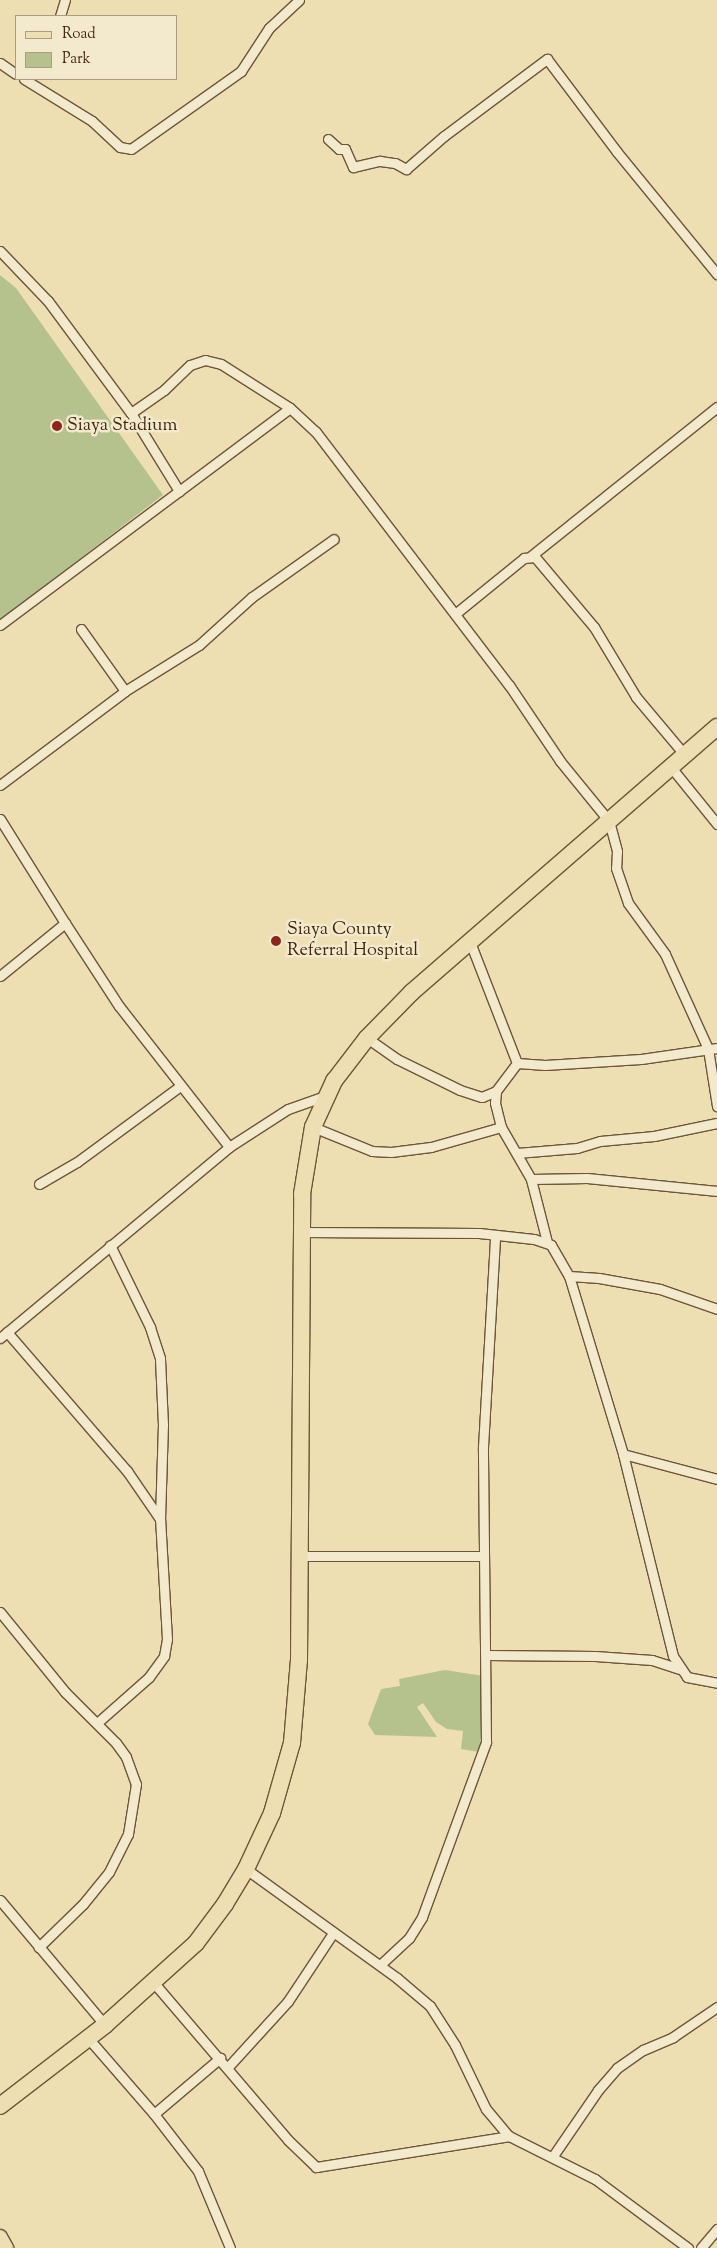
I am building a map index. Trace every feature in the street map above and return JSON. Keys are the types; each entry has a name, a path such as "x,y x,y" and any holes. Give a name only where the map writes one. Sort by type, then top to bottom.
{"highway":[{"path":"0,2106 105,2025 154,1983 210,1926 246,1869 272,1813 292,1743 299,1660 304,1176 313,1127 342,1067 412,992 717,727"}],"main road":[{"path":"0,2237 6,2248"}],"street":[{"path":"60,15 66,0"},
{"path":"38,83 92,121 120,147 131,149 241,72 269,28 299,0"},
{"path":"328,139 339,150 345,149 353,167 380,161 395,163 406,169 444,136 547,59 617,152 717,274"},
{"path":"0,63 15,73"},
{"path":"0,251 48,301 131,413 179,491"},
{"path":"131,413 164,390 190,365 205,360 221,364 290,408 316,432 509,685 560,761 609,821 617,851 616,868 628,903 665,954 712,1048 717,1106"},
{"path":"455,614 508,570 531,556 717,407"},
{"path":"0,625 290,408"},
{"path":"0,785 125,691 199,645 252,597 334,539"},
{"path":"531,556 594,627 636,697 684,754"},
{"path":"81,629 125,691"},
{"path":"670,766 717,824"},
{"path":"0,820 66,923 96,975 229,1147"},
{"path":"0,976 66,923"},
{"path":"470,942 518,1063"},
{"path":"368,1038 397,1059 460,1090 482,1097 496,1090 518,1063"},
{"path":"518,1063 545,1065 633,1059 712,1048"},
{"path":"39,1184 77,1162 180,1086"},
{"path":"496,1090 495,1102 501,1127 531,1179 547,1242 560,1257 568,1276 623,1454 671,1650 679,1669"},
{"path":"160,1519 127,1471 3,1335 110,1244 229,1147 288,1109 328,1095"},
{"path":"517,1153 577,1148 600,1141 654,1136 717,1123"},
{"path":"313,1127 372,1150 391,1152 431,1147 501,1127"},
{"path":"531,1179 587,1178 717,1191"},
{"path":"302,1232 479,1233 547,1242"},
{"path":"380,1965 416,1930 475,1778 487,1731 483,1447 495,1236"},
{"path":"97,1723 150,1677 167,1647 160,1519 164,1425 160,1358 150,1327 110,1244"},
{"path":"568,1276 599,1278 660,1289 717,1309"},
{"path":"623,1454 717,1479"},
{"path":"300,1556 484,1556"},
{"path":"0,1612 65,1692 97,1723 126,1757 136,1784 134,1813 109,1872 84,1904 39,1946"},
{"path":"487,1655 643,1659 679,1669 696,1680 717,1683"},
{"path":"246,1869 380,1965 430,2006 455,2045 486,2109 509,2136 553,2156 595,2179 688,2248"},
{"path":"0,1900 105,2025"},
{"path":"228,2067 288,2001 333,1933"},
{"path":"154,1983 294,2146 316,2167 509,2136"},
{"path":"553,2156 598,2090 617,2068 643,2050 673,2037 717,2006"},
{"path":"88,2038 154,2114 198,2171 230,2248"},
{"path":"154,2114 220,2058"},
{"path":"701,2248 717,2229"}],"green space":[{"name":"Siaya Stadium","path":"0,275 16,288 163,495 0,620"},
{"path":"445,1670 490,1677 479,1752 461,1749 463,1731 447,1729 436,1722 423,1703 417,1707 437,1737 375,1735 368,1724 381,1689 400,1686 399,1679"}],"place":[{"name":"Siaya Stadium","path":"57,426"},
{"name":"Siaya County Referral Hospital","path":"276,941"}]}
